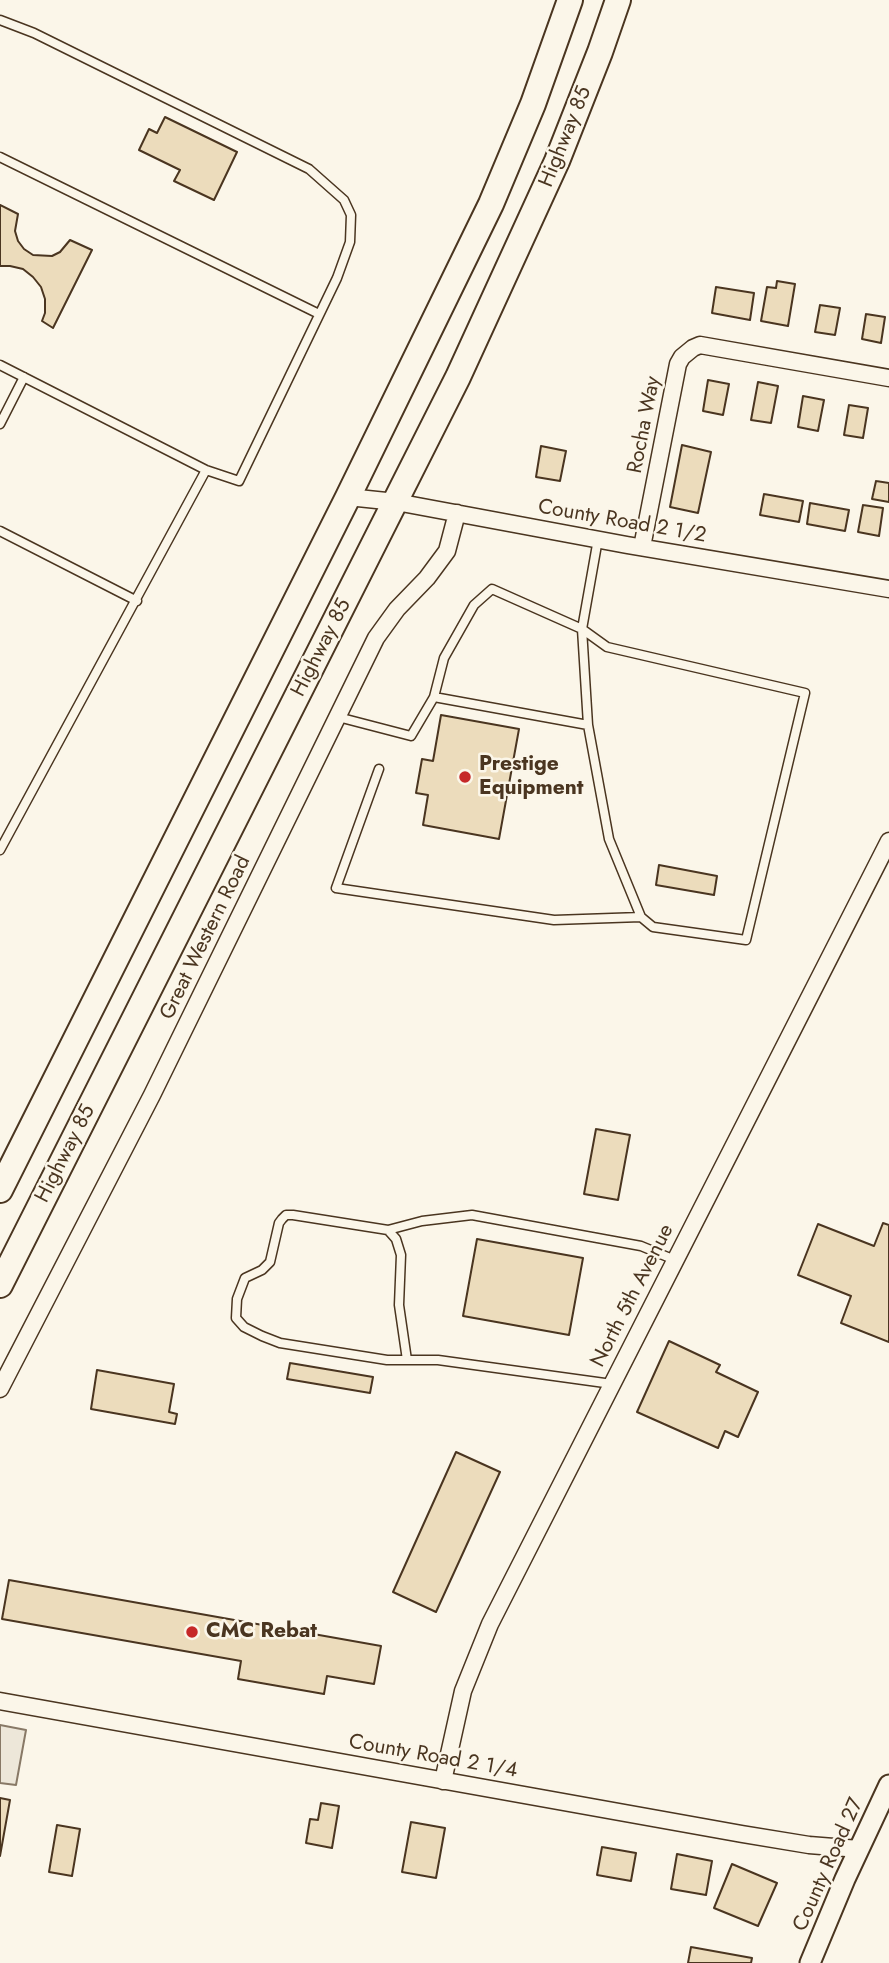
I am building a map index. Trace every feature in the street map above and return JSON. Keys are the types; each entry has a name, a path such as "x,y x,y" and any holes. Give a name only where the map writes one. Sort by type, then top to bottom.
{"highway":[{"name":"Highway 85","path":"0,1190 348,497 507,170 570,0"},
{"name":"Highway 85","path":"0,1285 396,502 525,233 600,52 618,0"}],"street":[{"name":"Rocha Way","path":"642,547 678,364 693,348 700,345 889,379"},
{"name":"County Road 2 1/2","path":"348,497 396,502 889,589"},
{"name":"Great Western Road","path":"0,1389 152,1095 376,638 447,551 457,513"},
{"name":"North 5th Avenue","path":"443,1781 463,1691 490,1624 889,841"},
{"name":"County Road 2 1/4","path":"0,1701 809,1845 859,1849"},
{"name":"County Road 27","path":"810,1963 889,1785"}],"lane":[{"path":"0,20 34,33 309,169 344,200 351,215 350,242 337,278 239,481 206,470 0,365"},
{"path":"0,157 319,314"},
{"path":"0,424 24,377"},
{"path":"0,850 206,470"},
{"path":"0,531 137,601"},
{"path":"338,717 411,736 433,697 444,658 474,605 492,589 582,629 607,647 805,693 746,940 653,927 641,917 609,839 588,724 582,629 598,539"},
{"path":"433,697 588,724"},
{"path":"379,769 337,888 554,920 641,917"},
{"path":"612,1384 438,1360 387,1360 280,1343 244,1327 236,1318 239,1288 245,1278 262,1270 270,1262 279,1223 286,1215 388,1230 422,1221 472,1215 640,1246 675,1260"},
{"path":"388,1230 396,1239 401,1255 399,1306 407,1360"}],"shaded area":[{"path":"0,1725 26,1730 16,1785 0,1783"}],"building":[{"path":"165,117 237,152 214,200 174,181 180,170 139,150 149,129 157,133"},
{"path":"0,205 18,214 15,231 18,241 33,255 52,256 60,252 70,240 92,250 53,328 42,321 45,299 41,287 33,277 23,269 0,266"},
{"path":"777,281 795,284 788,326 761,321 767,287 776,288"},
{"path":"716,287 754,293 750,320 712,313"},
{"path":"820,305 840,308 835,335 815,332"},
{"path":"866,314 885,317 881,343 862,339"},
{"path":"708,380 729,384 723,415 703,411"},
{"path":"758,382 778,386 771,423 751,420"},
{"path":"803,396 824,400 818,431 798,427"},
{"path":"849,405 868,408 863,438 844,435"},
{"path":"682,445 711,452 698,513 670,507"},
{"path":"541,446 566,451 560,481 536,477"},
{"path":"876,481 889,483 889,502 872,499"},
{"path":"764,494 803,501 799,522 760,515"},
{"path":"810,503 849,510 845,531 807,524"},
{"path":"863,505 883,508 879,536 858,532"},
{"name":"Prestige Equipment","path":"441,715 519,729 499,839 423,825 428,795 416,793 422,759 433,761"},
{"path":"659,865 717,876 714,895 656,885"},
{"path":"596,1129 630,1135 618,1200 584,1194"},
{"path":"883,1223 889,1225 889,1342 841,1323 851,1296 798,1275 818,1224 874,1246"},
{"path":"477,1239 583,1258 569,1335 463,1316"},
{"path":"669,1341 720,1365 716,1372 758,1392 738,1437 725,1431 718,1448 637,1412"},
{"path":"290,1363 373,1377 370,1393 287,1379"},
{"path":"97,1370 174,1384 169,1412 177,1414 175,1424 91,1409"},
{"path":"456,1452 500,1472 436,1612 393,1592"},
{"name":"CMC Rebat","path":"9,1580 381,1646 374,1684 327,1676 324,1694 238,1679 241,1661 2,1619"},
{"path":"0,1798 10,1800 0,1856"},
{"path":"321,1803 339,1806 332,1848 306,1843 310,1819 318,1820"},
{"path":"411,1822 445,1828 436,1878 402,1872"},
{"path":"57,1825 80,1829 72,1876 49,1872"},
{"path":"602,1847 636,1853 631,1881 597,1875"},
{"path":"677,1854 712,1861 706,1895 671,1889"},
{"path":"732,1864 777,1883 758,1926 714,1908"},
{"path":"691,1947 752,1958 751,1963 688,1963"}],"place":[{"name":"Prestige Equipment","path":"465,777"},
{"name":"CMC Rebat","path":"192,1632"}]}
